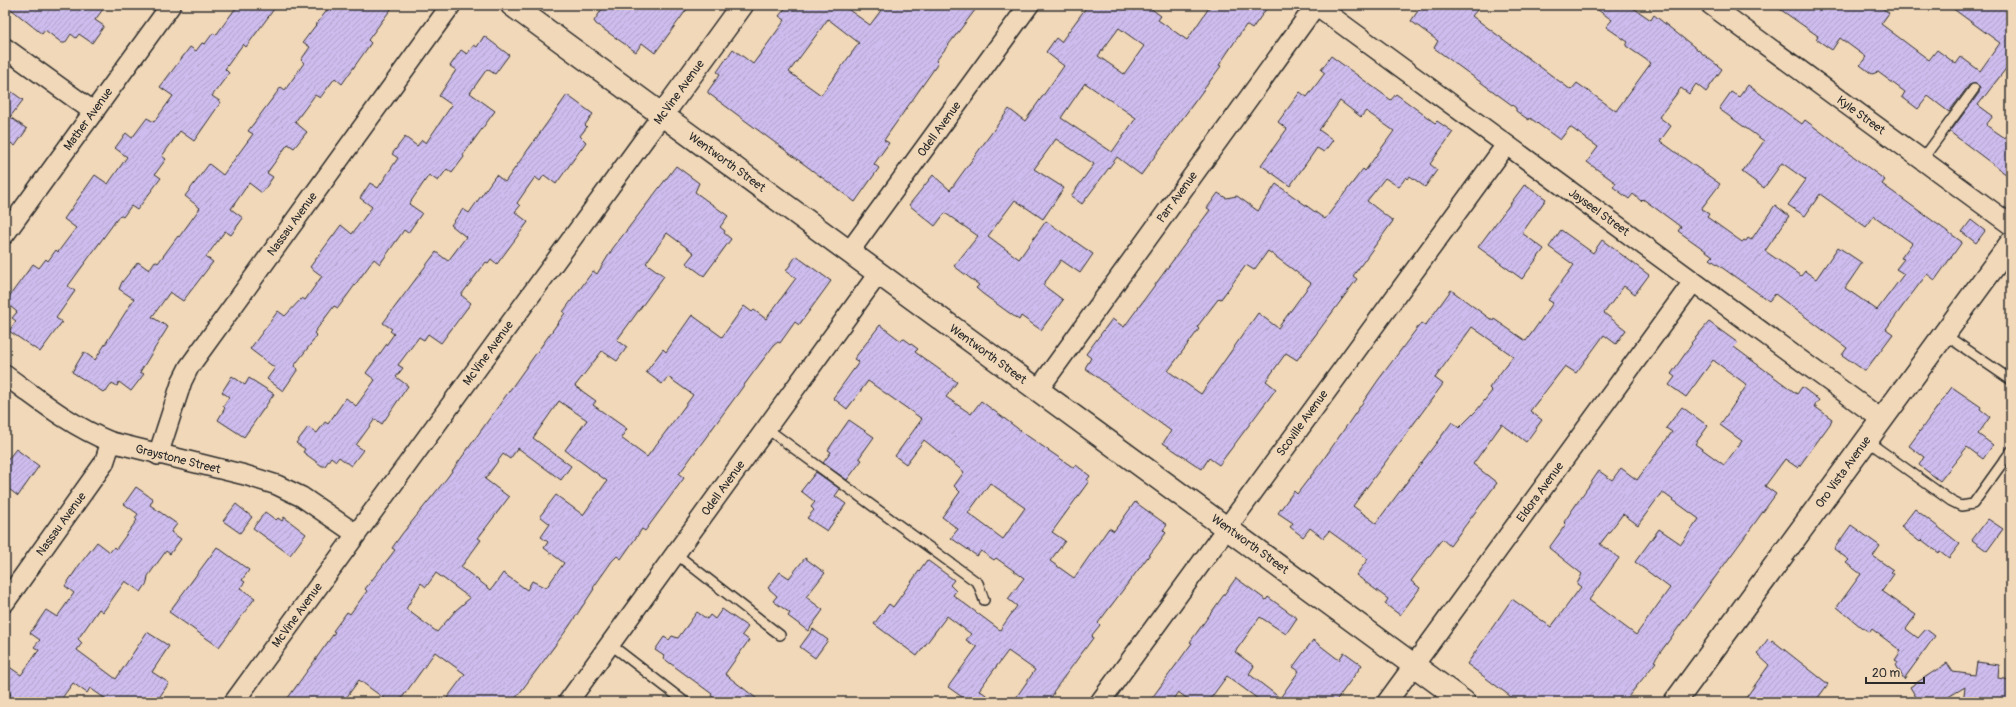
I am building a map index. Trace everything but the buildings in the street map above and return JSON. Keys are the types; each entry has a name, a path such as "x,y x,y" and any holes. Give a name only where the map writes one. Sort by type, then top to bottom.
{"street":[{"name":"Mather Avenue","path":"5,234 171,5"},
{"name":"Nassau Avenue","path":"158,455 182,381 189,367 451,5"},
{"name":"Wentworth Street","path":"512,5 878,274 1226,526 1464,702"},
{"name":"McVine Avenue","path":"234,702 742,5"},
{"name":"Odell Avenue","path":"849,252 1029,5"},
{"name":"Jayseel Street","path":"1316,5 1881,420"},
{"name":"Parr Avenue","path":"1038,390 1316,5"},
{"name":"Kyle Street","path":"1711,5 2011,225"},
{"path":"5,48 94,112"},
{"name":"Scoville Avenue","path":"1100,702 1226,526 1506,145"},
{"name":"Oro Vista Avenue","path":"1675,702 2011,243"},
{"name":"Odell Avenue","path":"568,702 878,274"},
{"name":"Eldora Avenue","path":"1386,702 1693,282"},
{"name":"Graystone Street","path":"5,375 64,418 94,436 158,455 245,475 276,485 302,497 356,534"},
{"name":"Nassau Avenue","path":"5,602 104,463 111,442"}],"lane":[{"path":"1922,160 1974,89"},
{"path":"1944,334 2011,380"},
{"path":"766,428 967,574 978,583 984,600"},
{"path":"1866,440 1951,501 1961,506 1973,504 2011,452"},
{"path":"676,554 780,635"},
{"path":"610,644 686,702"}]}
